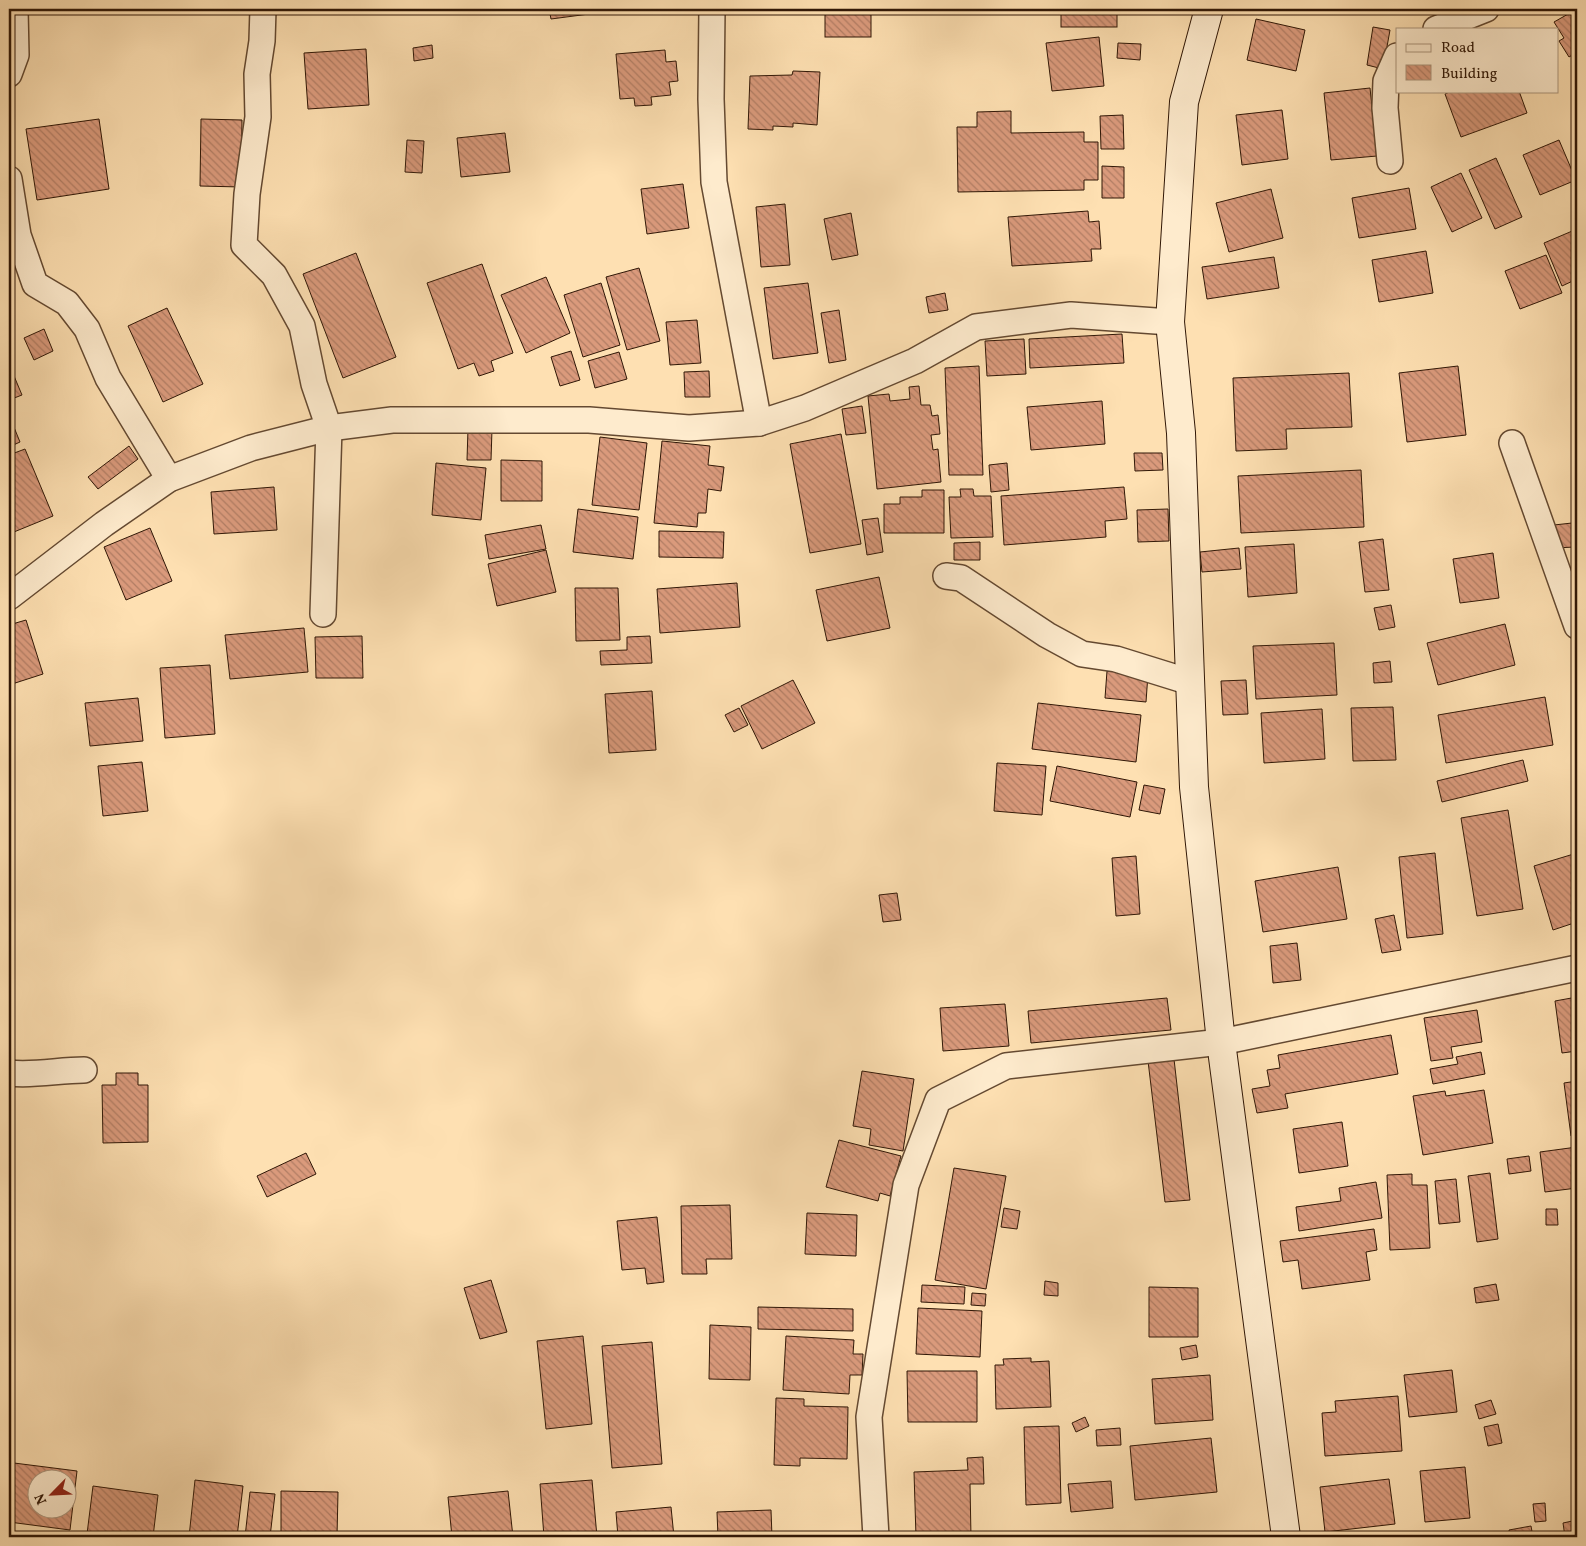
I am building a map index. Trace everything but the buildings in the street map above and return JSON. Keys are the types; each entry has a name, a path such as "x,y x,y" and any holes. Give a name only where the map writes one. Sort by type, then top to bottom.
{"street":[{"path":"9,74 16,55 15,9"},
{"path":"263,9 262,41 257,74 258,117 247,194 244,245 274,275 302,326 314,384 329,428 322,614"},
{"path":"712,9 711,99 714,182 759,423"},
{"path":"1209,9 1184,102 1170,322 1181,433 1194,787 1221,1042 1286,1537"},
{"path":"1439,28 1486,9"},
{"path":"1390,161 1385,108 1386,81 1396,58"},
{"path":"9,179 18,235 35,284 67,303 87,328 108,378 169,479"},
{"path":"9,597 104,524 169,479 251,448 329,428 392,420 589,420 689,428 759,423 805,408 915,362 976,327 1071,315 1170,322"},
{"path":"1512,443 1577,626"},
{"path":"946,576 961,578 1047,635 1082,654 1116,659 1190,682"},
{"path":"876,1537 869,1417 906,1185 938,1100 1006,1066 1221,1042 1577,968"},
{"path":"9,1073 27,1075 61,1070 84,1070"}]}
